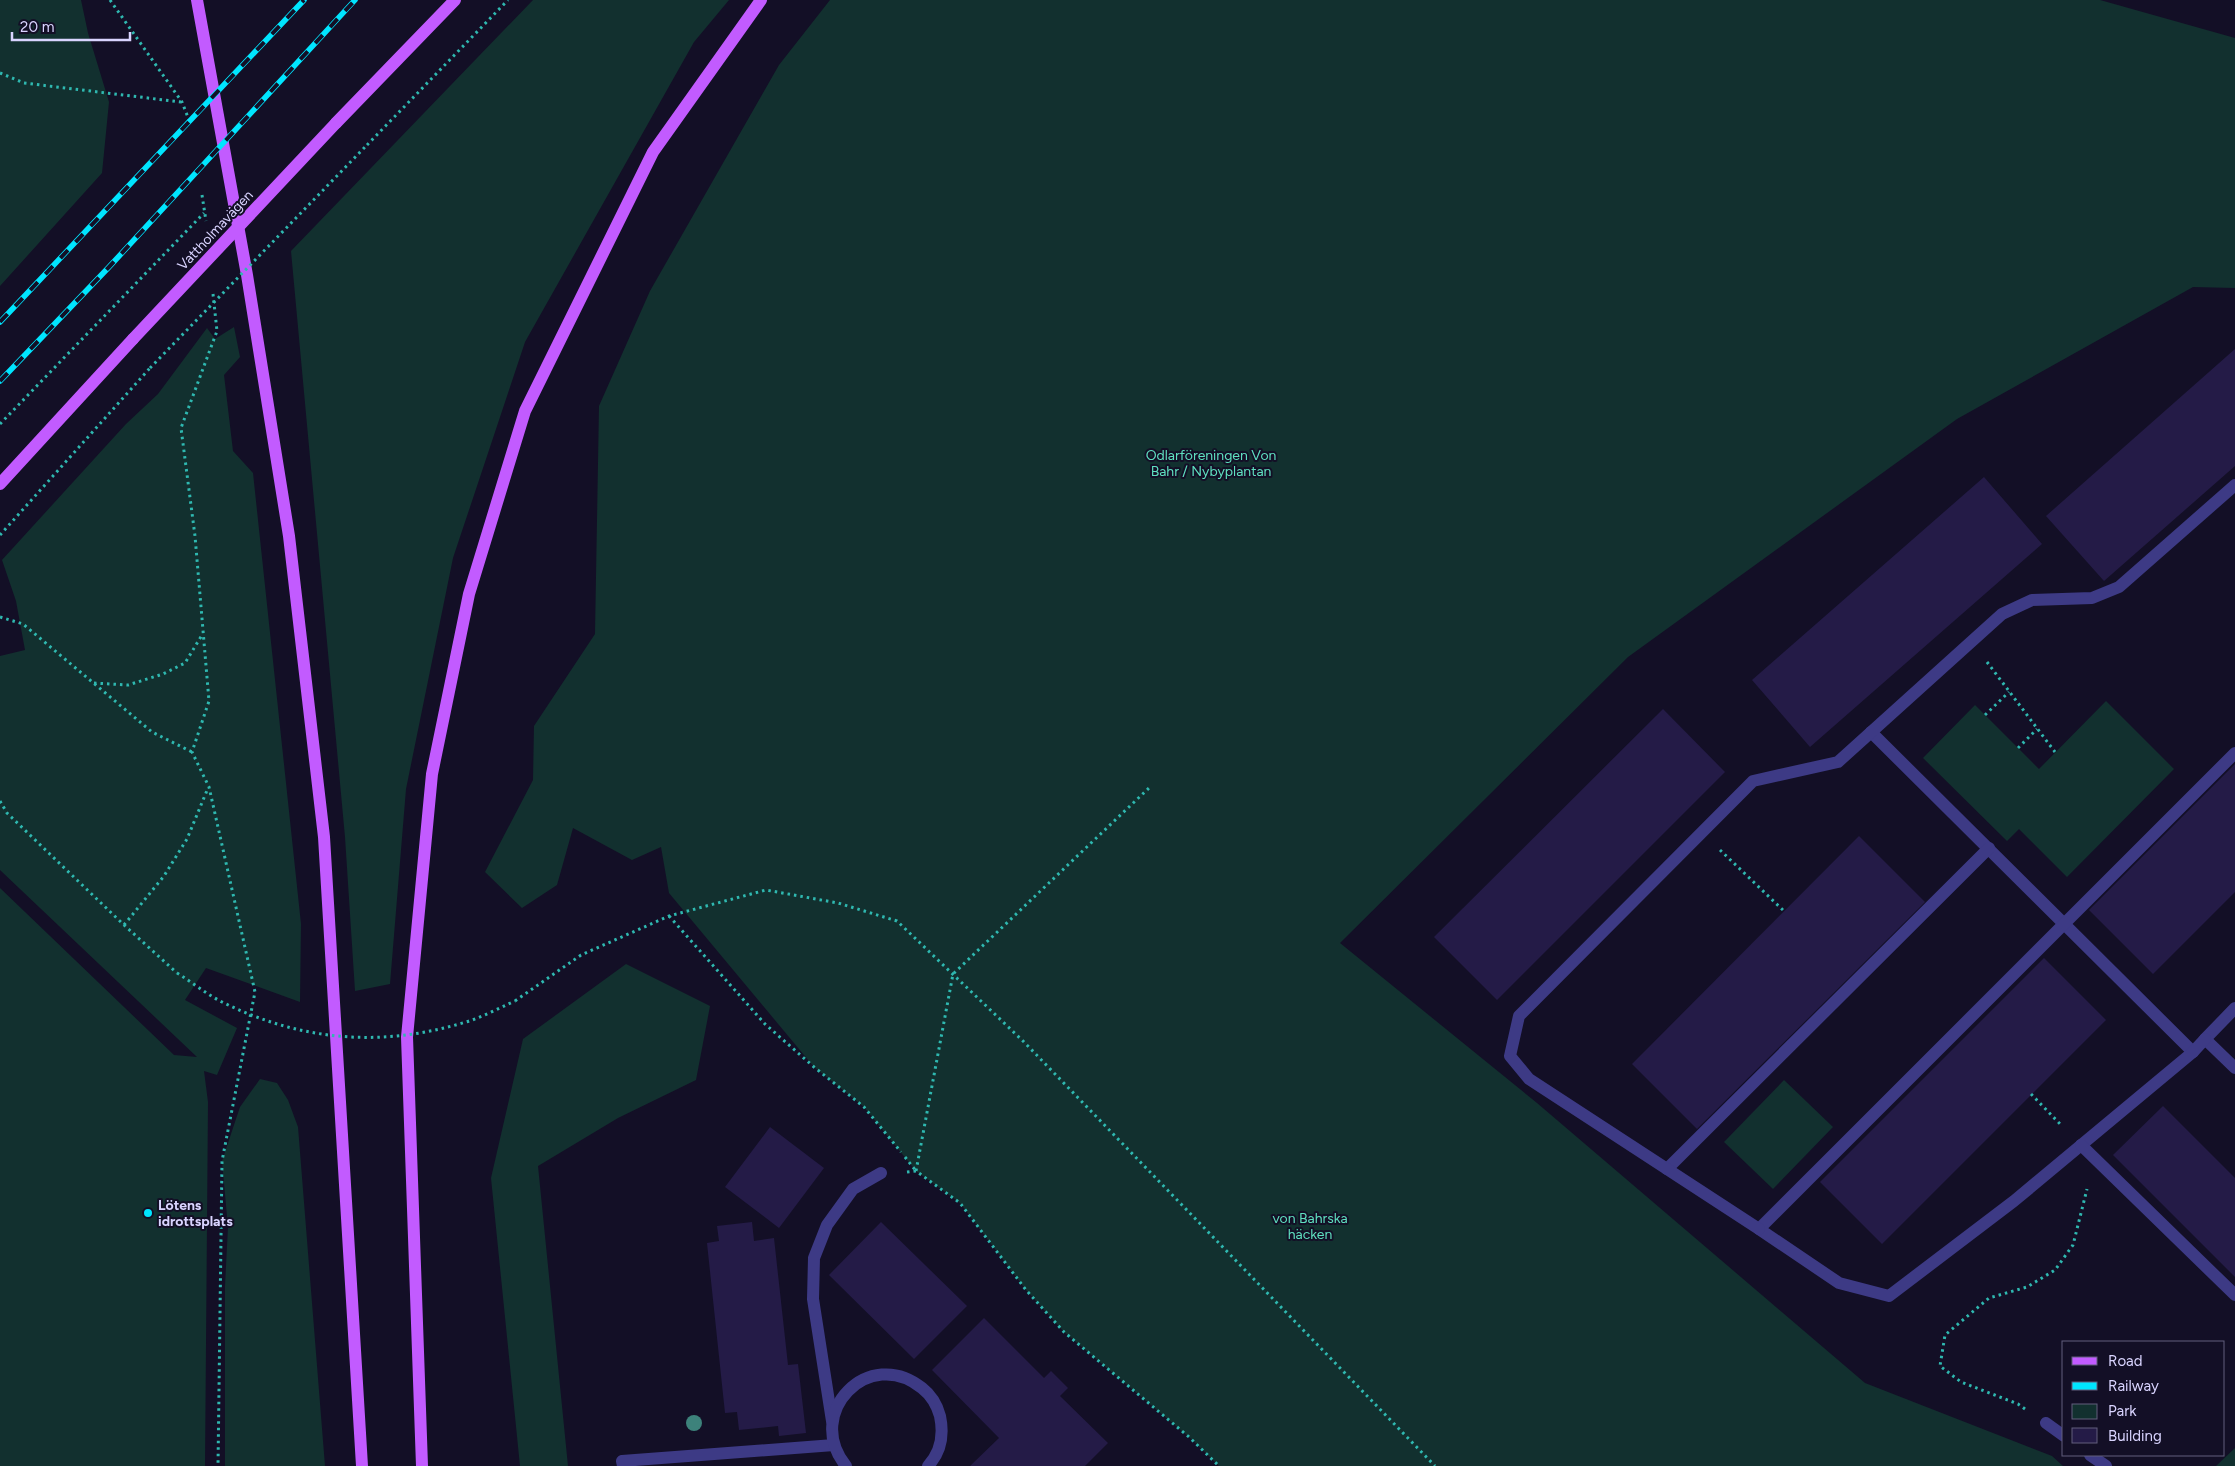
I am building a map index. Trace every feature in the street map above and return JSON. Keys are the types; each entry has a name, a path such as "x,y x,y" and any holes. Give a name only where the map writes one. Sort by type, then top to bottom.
{"main road":[{"path":"198,0 247,275 290,536 322,818 362,1466"},
{"name":"Vattholmavägen","path":"0,484 336,123 455,0"},
{"path":"422,1466 407,1037 432,774 469,594 525,411 538,384 653,152 760,0"}],"street":[{"path":"2235,485 2119,587 2092,598 2032,600 2002,614 1838,762 1753,780 1519,1016 1510,1056 1529,1079 1839,1283 1889,1296 2014,1201 2193,1052 2235,1008"},
{"path":"1871,732 2193,1052"},
{"path":"1759,1229 2235,753"},
{"path":"1666,1169 1988,848"},
{"path":"2205,1039 2235,1068"},
{"path":"2081,1145 2235,1294"},
{"path":"841,1463 834,1445 832,1421 812,1299 814,1258 827,1225 853,1189 881,1173"},
{"path":"832,1421 838,1404 848,1389 863,1379 880,1374 898,1375 914,1382 929,1393 938,1408 942,1426 941,1444 934,1460 928,1466"},
{"path":"2046,1423 2062,1435"},
{"path":"622,1463 834,1445"},
{"path":"2091,1456 2106,1466"}],"path":[{"path":"110,0 182,102 191,124"},
{"path":"0,536 150,368 508,0"},
{"path":"0,73 24,83 182,102"},
{"path":"201,186 206,223"},
{"path":"0,424 205,213"},
{"path":"192,752 209,701 195,536 181,428 216,330 213,291"},
{"path":"0,617 23,624 152,732 192,752 209,787 255,992 222,1161 218,1466"},
{"path":"94,683 128,685 163,674 185,663 203,634"},
{"path":"1972,642 2055,752"},
{"path":"1985,716 2009,692"},
{"path":"2018,748 2037,729"},
{"path":"916,1171 953,974 1150,786"},
{"path":"124,925 164,876 187,839 209,787"},
{"path":"0,801 7,813 177,973 220,1001 266,1022 316,1034 367,1039 418,1034 468,1022 515,1001 581,956 669,916 766,890 838,903 897,921 1024,1042 1435,1466"},
{"path":"1702,832 1784,912"},
{"path":"669,916 765,1024 864,1108 916,1171 960,1203 1026,1290 1064,1332 1175,1424 1220,1466"},
{"path":"2031,1094 2081,1145"},
{"path":"2046,1423 2018,1404 1961,1382 1940,1366 1945,1335 1989,1298 2027,1288 2055,1270 2073,1245 2084,1200 2097,1160"},
{"path":"881,1173 916,1171"}],"green space":[{"path":"0,0 81,0 88,33 109,102 102,173 0,286"},
{"path":"533,0 729,0 694,42 525,342 453,558 406,789 390,984 355,991 345,837 291,251"},
{"path":"830,0 2100,0 2235,38 2235,288 2193,287 1957,419 1628,657 1340,943 1537,1103 1865,1383 2052,1456 2063,1466 1219,1466 1189,1437 1064,1332 1026,1290 960,1203 916,1171 864,1107 814,1067 669,893 661,847 632,860 573,828 557,885 522,908 485,872 533,780 534,726 595,634 599,406 650,291 779,65"},
{"path":"234,327 240,357 224,375 233,451 253,473 301,924 300,1002 206,968 185,1000 237,1028 217,1075 204,1071 208,1102 205,1466 0,1466 0,888 174,1055 197,1057 0,870 0,656 25,650 16,601 2,560 126,424 158,394 207,328 215,339"},
{"path":"2106,701 2174,769 2067,877 2019,829 2007,841 1923,758 1975,705 2039,769"},
{"path":"626,964 710,1006 696,1080 618,1118 538,1166 568,1466 520,1466 491,1178 523,1039"},
{"path":"260,1079 277,1083 288,1100 298,1127 325,1466 225,1466 225,1286 228,1227 222,1161 240,1107"},
{"path":"1784,1080 1833,1127 1773,1189 1724,1142"},
{"path":"2235,1448 2235,1466 2216,1466"}],"building":[{"path":"2235,349 2235,466 2104,581 2046,516"},
{"path":"1984,477 2042,544 1810,747 1752,680"},
{"path":"1663,709 1725,772 1497,1000 1434,937"},
{"path":"2235,764 2235,892 2153,974 2089,910"},
{"path":"1859,836 1925,902 1697,1129 1632,1064"},
{"path":"2044,958 2106,1020 1882,1244 1820,1182"},
{"path":"2163,1106 2235,1178 2235,1277 2113,1155"},
{"path":"770,1127 824,1168 779,1228 725,1187"},
{"path":"752,1222 754,1241 774,1238 788,1365 798,1364 806,1433 779,1436 778,1426 739,1430 737,1412 725,1413 707,1243 719,1241 717,1226"},
{"path":"881,1222 967,1306 914,1359 829,1275"},
{"path":"984,1318 1044,1378 1051,1371 1068,1388 1060,1396 1108,1443 1085,1466 970,1466 999,1438 932,1370"}],"railway":[{"path":"0,322 304,0"},
{"path":"0,381 109,267 355,0"}],"place":[{"name":"Lötens idrottsplats","path":"148,1213"}],"park label":[{"name":"Odlarföreningen Von Bahr / Nybyplantan","path":"1211,464"},
{"name":"von Bahrska häcken","path":"1310,1226"}]}
